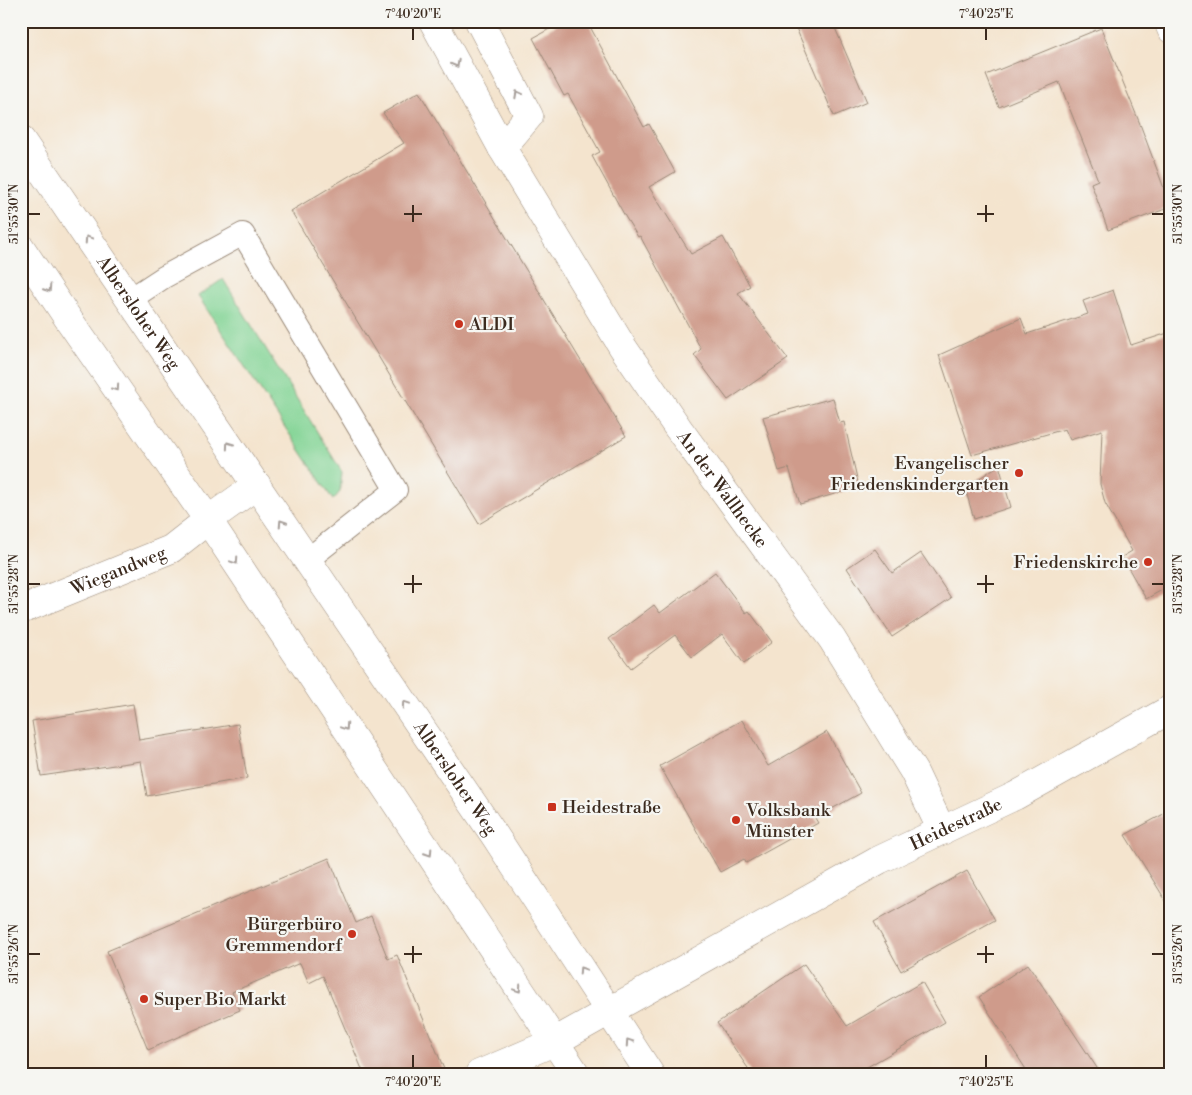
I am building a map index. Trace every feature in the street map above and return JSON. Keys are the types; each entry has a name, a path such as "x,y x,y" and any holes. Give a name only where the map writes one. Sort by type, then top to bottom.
{"main road":[{"name":"An der Wallhecke","path":"433,21 502,148 622,346 678,428 832,639 914,772 942,831"},
{"path":"479,21 529,116 502,148"},
{"path":"1168,21 1171,29"},
{"name":"Albersloher Weg","path":"21,140 495,836 650,1074"},
{"path":"21,248 208,520 576,1074"},
{"path":"208,520 257,485"},
{"name":"Wiegandweg","path":"21,610 171,549 208,520"},
{"name":"Heidestraße","path":"479,1074 554,1042 879,860 1015,796 1171,709"}],"lane":[{"path":"129,300 164,277 243,234 396,490 307,560"}],"green space":[{"path":"223,279 342,472 340,492 333,500 198,296"}],"building":[{"path":"564,21 587,21 644,127 649,124 675,172 649,187 691,254 723,237 750,286 738,293 788,359 728,400 694,355 701,349 640,236 638,237 626,218 592,156 600,152 568,94 564,96 533,38"},
{"path":"793,21 832,21 867,102 834,116"},
{"path":"1101,28 1171,207 1108,230 1091,183 1098,180 1059,82 999,107 986,75"},
{"name":"ALDI","path":"419,92 626,436 479,524 291,211 404,143 383,113"},
{"path":"1113,290 1131,345 1171,332 1171,585 1146,599 1122,557 1132,551 1105,503 1100,484 1102,430 1070,440 1065,429 972,455 939,355 1021,318 1027,334 1088,314 1083,301"},
{"path":"833,398 840,423 844,422 859,487 800,504 789,468 779,471 763,417"},
{"path":"999,465 1011,507 974,519 965,488"},
{"path":"875,549 892,573 921,553 951,598 892,637 847,568"},
{"path":"715,572 746,613 749,611 772,642 744,664 722,634 692,657 675,635 631,668 609,639 654,605 660,613"},
{"path":"133,704 139,740 238,724 247,778 147,796 141,761 41,776 32,721"},
{"path":"742,720 768,766 827,732 861,793 815,818 818,823 746,863 744,859 720,872 660,766"},
{"path":"1171,810 1171,909 1125,835"},
{"path":"329,858 356,923 371,916 388,959 397,955 446,1074 364,1074 323,976 309,983 300,963 232,992 240,1010 148,1050 107,951"},
{"path":"967,871 995,920 901,971 874,922"},
{"path":"804,964 847,1026 922,982 945,1022 855,1074 752,1074 717,1023"},
{"path":"1028,964 1101,1074 1029,1074 979,997"}],"place":[{"name":"ALDI","path":"459,324"},
{"name":"Evangelischer Friedenskindergarten","path":"1019,473"},
{"name":"Friedenskirche","path":"1148,562"},
{"name":"Heidestraße","path":"552,807"},
{"name":"Volksbank Münster","path":"736,820"},
{"name":"Bürgerbüro Gremmendorf","path":"352,934"},
{"name":"Super Bio Markt","path":"144,999"}]}
